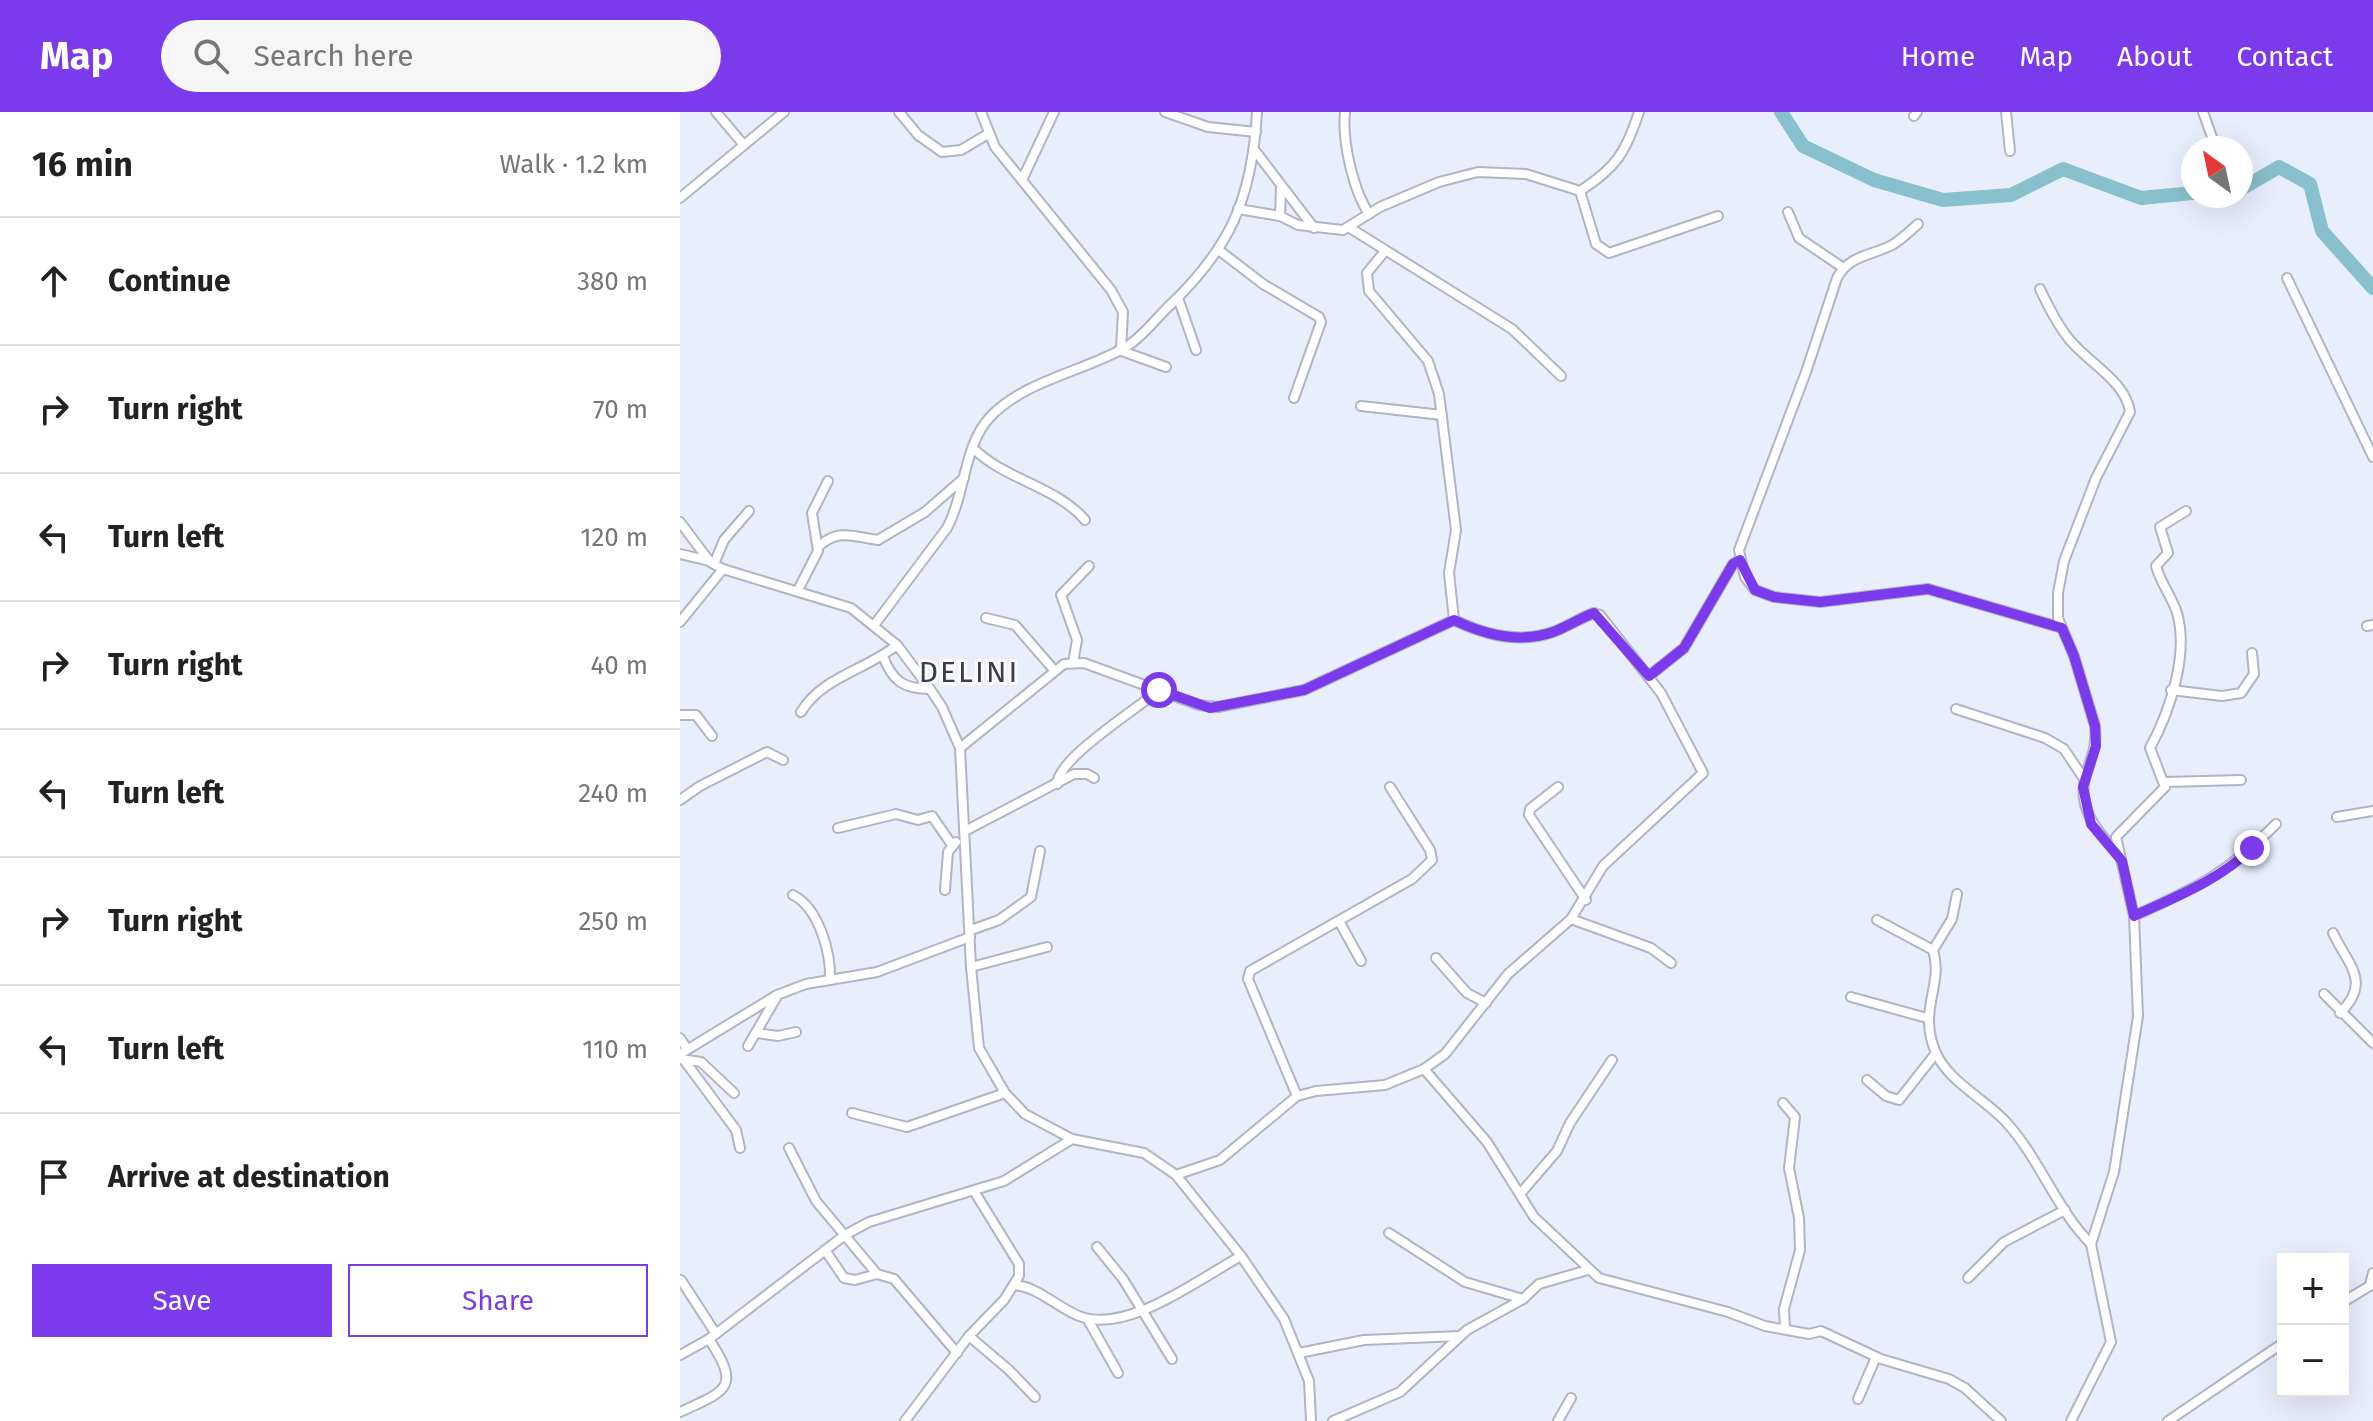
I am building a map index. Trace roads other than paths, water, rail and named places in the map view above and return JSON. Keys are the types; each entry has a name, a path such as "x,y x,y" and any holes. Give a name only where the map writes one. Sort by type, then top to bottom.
{"street":[{"path":"716,112 743,144"},
{"path":"680,198 784,112"},
{"path":"899,112 918,135 942,152 961,150 988,134"},
{"path":"981,112 988,134 1111,290 1123,312 1120,349"},
{"path":"1022,180 1054,112"},
{"path":"1165,112 1186,122 1256,132"},
{"path":"1182,112 1186,122"},
{"path":"875,624 947,528 956,511 973,448 991,416 1005,404 1120,349 1178,298 1220,251 1238,209 1256,152 1257,112"},
{"path":"1346,112 1345,135 1352,174 1358,197 1369,214"},
{"path":"1580,191 1609,172 1618,161 1639,112"},
{"path":"2006,112 2010,151"},
{"path":"2203,112 2212,136"},
{"path":"1256,152 1314,228"},
{"path":"1350,228 1369,214 1439,182 1478,172 1526,174 1580,191"},
{"path":"1280,216 1281,188"},
{"path":"1580,191 1596,244 1609,253 1718,216"},
{"path":"1238,209 1280,216 1314,228 1350,228 1422,270 1512,329 1561,376"},
{"path":"1788,212 1799,238 1842,267"},
{"path":"1918,224 1894,244 1842,267 1789,419 1754,505 1740,560 1755,590 1774,597 1820,602 1928,589 2062,628"},
{"path":"1220,251 1263,284 1319,317 1321,322 1294,398"},
{"path":"1385,251 1367,273 1367,285 1428,361 1442,415 1456,530 1449,573 1454,620"},
{"path":"2287,278 2373,457"},
{"path":"2040,289 2071,341 2110,379 2126,399 2130,412 2105,456 2064,561 2058,609 2095,726 2096,746 2084,779"},
{"path":"1178,298 1196,350"},
{"path":"1120,349 1166,367"},
{"path":"1361,406 1442,415"},
{"path":"973,448 991,465 1074,507 1085,520"},
{"path":"798,590 819,546 830,537 847,533 878,540 925,512 965,477"},
{"path":"819,546 812,513 828,481"},
{"path":"712,563 724,540 749,511"},
{"path":"2091,1244 2114,1172 2136,1034 2134,916 2117,852 2120,829 2162,792 2165,782 2150,748 2161,728 2178,663 2179,627 2156,566 2168,553 2160,527 2186,511"},
{"path":"680,522 712,563"},
{"path":"680,554 851,608 875,624 897,645 930,689 960,748 971,967 979,1048 1005,1093 1025,1114 1072,1139 1144,1153 1176,1175 1241,1256 1284,1319 1309,1381 1311,1421"},
{"path":"1649,676 1684,648 1733,564 1740,560"},
{"path":"1073,663 1077,640 1061,595 1089,566"},
{"path":"680,622 723,569"},
{"path":"960,748 1054,670 1073,663 1084,663 1210,708 1304,690 1454,620 1490,635 1527,637 1554,632 1594,613 1649,676 1703,773 1603,866 1586,900 1571,919 1512,970 1455,1043 1424,1069 1385,1085 1316,1091 1297,1096 1220,1160 1176,1175"},
{"path":"986,618 1015,625 1054,670"},
{"path":"801,712 812,694 823,686 883,656 897,645"},
{"path":"2171,690 2222,696 2241,693 2254,674 2252,653"},
{"path":"883,656 902,685 909,689 930,689"},
{"path":"1057,784 1060,771 1089,743 1159,690"},
{"path":"1956,709 2045,738 2064,749 2084,779 2091,824 2117,852"},
{"path":"680,715 696,715 712,736"},
{"path":"680,800 700,786 767,752 783,760"},
{"path":"945,890 948,852 952,845 1057,784 1081,773 1094,778"},
{"path":"2165,782 2241,780"},
{"path":"1297,1096 1248,979 1250,971 1412,879 1432,860 1430,850 1390,787"},
{"path":"1558,787 1530,809 1529,815 1586,900"},
{"path":"2337,817 2373,811"},
{"path":"838,828 896,814 918,820 932,816 952,845"},
{"path":"2134,916 2216,877 2238,862 2276,824"},
{"path":"683,1056 777,995 830,980 877,972 999,920 1031,897 1040,851"},
{"path":"1957,894 1952,919 1933,950 1936,973 1927,1018 1936,1053 2008,1124 2091,1244 2112,1332 2111,1342 2071,1421"},
{"path":"793,895 808,905 828,951 830,980"},
{"path":"1571,919 1651,948 1671,963"},
{"path":"1877,920 1933,950"},
{"path":"1339,921 1361,961"},
{"path":"2333,933 2356,976 2354,996 2340,1013"},
{"path":"971,967 1047,947"},
{"path":"1436,958 1467,993 1486,1003"},
{"path":"2324,994 2373,1043"},
{"path":"748,1046 777,995"},
{"path":"1851,997 1927,1018"},
{"path":"757,1033 778,1036 796,1032"},
{"path":"680,1038 683,1056 736,1130 740,1148"},
{"path":"1867,1080 1886,1096 1899,1100 1936,1053"},
{"path":"683,1056 701,1062 734,1093"},
{"path":"1520,1194 1557,1151 1570,1123 1612,1060"},
{"path":"1424,1069 1487,1142 1548,1233 1588,1270 1613,1282 1728,1312 1765,1326 1809,1334 1821,1331 1876,1357 1949,1379 1965,1388 2001,1421"},
{"path":"852,1113 907,1127 1005,1093"},
{"path":"1783,1103 1795,1117 1789,1168 1799,1218 1800,1250 1784,1309 1785,1328"},
{"path":"680,1355 712,1337 845,1235 869,1222 1004,1181 1072,1139"},
{"path":"789,1148 816,1201 877,1274"},
{"path":"905,1421 1019,1276 1019,1264 974,1191"},
{"path":"1968,1278 2004,1242 2065,1210"},
{"path":"1389,1233 1465,1282 1523,1299"},
{"path":"1097,1247 1123,1279 1172,1359"},
{"path":"825,1250 844,1278 855,1280 877,1274 894,1279 957,1353"},
{"path":"1014,1285 1031,1288 1058,1308 1100,1323 1119,1320 1141,1311 1241,1256"},
{"path":"1333,1421 1400,1392 1460,1336 1492,1313 1523,1299 1539,1284 1588,1270"},
{"path":"2349,1298 2371,1284 2373,1273"},
{"path":"680,1412 712,1395 729,1379 728,1369 681,1280"},
{"path":"1088,1320 1118,1373"},
{"path":"969,1336 1035,1397"},
{"path":"1299,1353 1364,1340 1460,1336"},
{"path":"2168,1421 2277,1347"},
{"path":"1858,1399 1876,1357"},
{"path":"1558,1421 1571,1398"}],"waterway":[{"path":"1781,112 1803,146 1874,180 1943,200 2011,195 2063,169 2141,198 2181,194"},
{"path":"2253,182 2279,167 2310,184 2322,231 2373,288"}],"district":[{"name":"DELINI","path":"969,672"}]}
